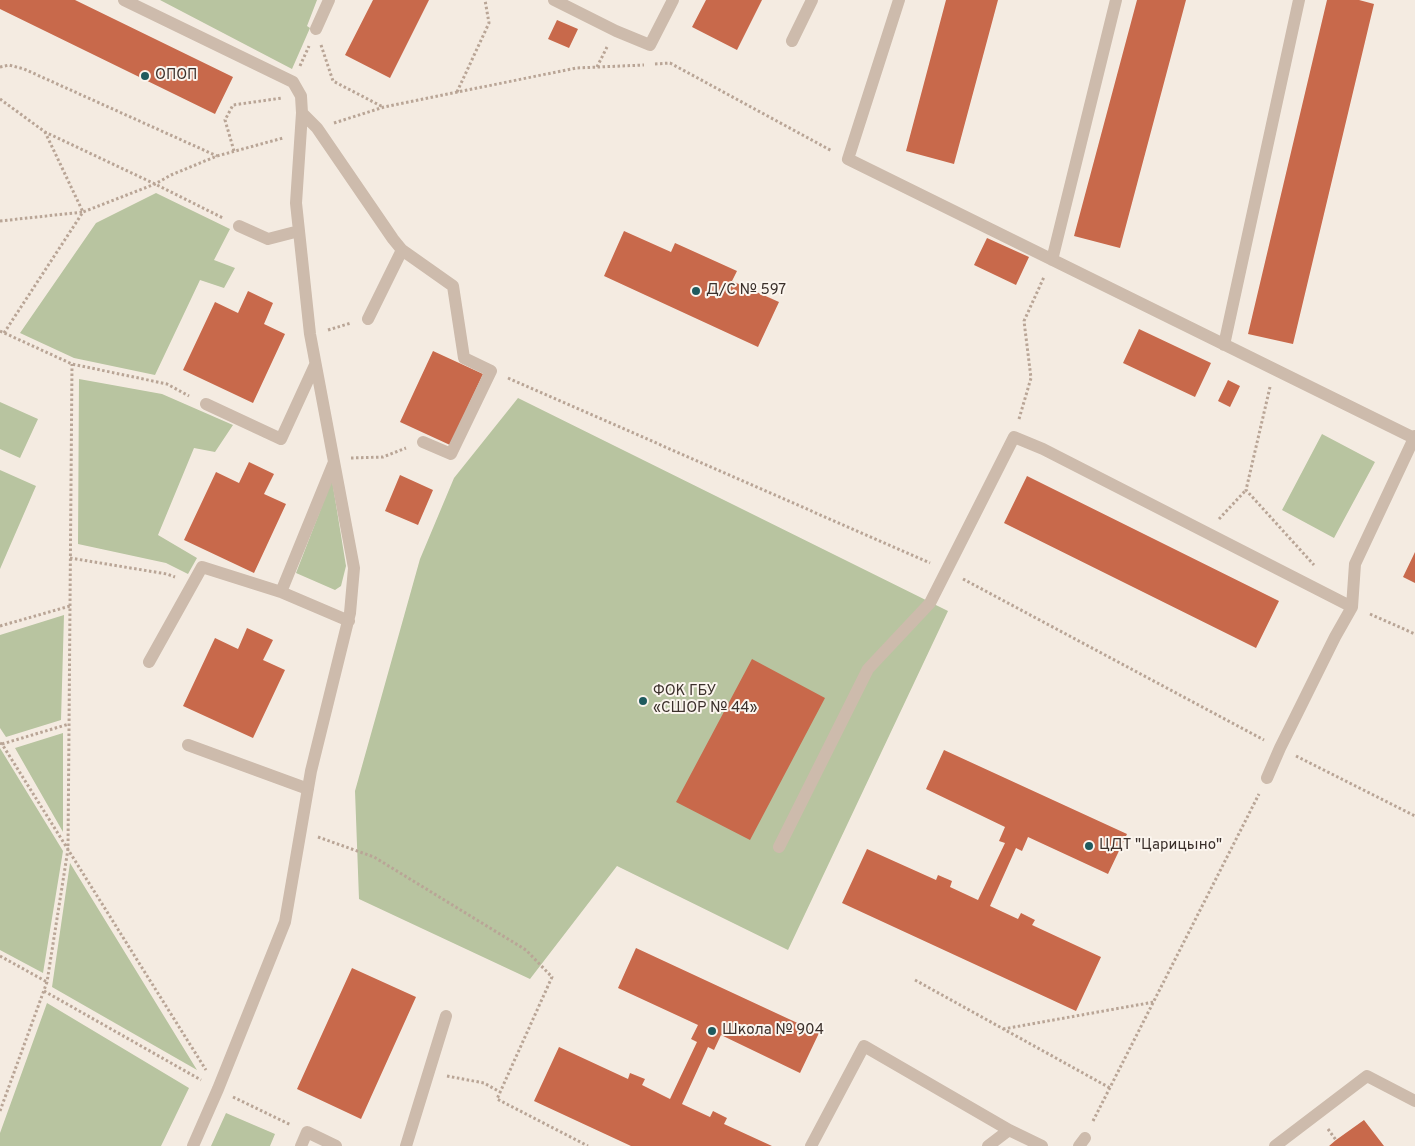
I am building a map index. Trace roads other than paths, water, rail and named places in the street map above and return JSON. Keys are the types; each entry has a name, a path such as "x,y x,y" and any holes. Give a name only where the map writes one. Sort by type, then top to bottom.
{"lane":[{"path":"124,0 149,5 293,82 301,96 302,113 296,204 310,334 354,568 349,621 311,771 286,922 193,1146"},
{"path":"316,29 329,0"},
{"path":"554,0 616,31 650,45 673,0"},
{"path":"792,41 812,0"},
{"path":"899,0 848,159 1414,437 1355,564 1352,606 1318,671 1267,778"},
{"path":"1052,260 1116,0"},
{"path":"1224,345 1299,0"},
{"path":"302,113 317,128 402,250 453,286 464,358 491,371 451,454 423,442"},
{"path":"239,226 268,239 299,231"},
{"path":"368,319 402,250"},
{"path":"206,404 281,439 315,365"},
{"path":"778,847 868,669 930,603 1014,437 1043,449 1352,606"},
{"path":"281,592 333,460"},
{"path":"149,662 202,567 281,592 349,621"},
{"path":"188,746 308,789"},
{"path":"406,1146 446,1016"},
{"path":"810,1146 864,1046 1009,1130 1042,1146"},
{"path":"1275,1146 1367,1076 1415,1101"},
{"path":"988,1146 1009,1130"},
{"path":"301,1146 307,1132 336,1146"}],"place":[{"name":"ОПОП","path":"145,76"},
{"name":"Д/C № 597","path":"696,291"},
{"name":"ФОК ГБУ «СШОР № 44»","path":"643,701"},
{"name":"ЦДТ \"Царицыно\"","path":"1089,846"},
{"name":"Школа № 904","path":"712,1031"}]}
